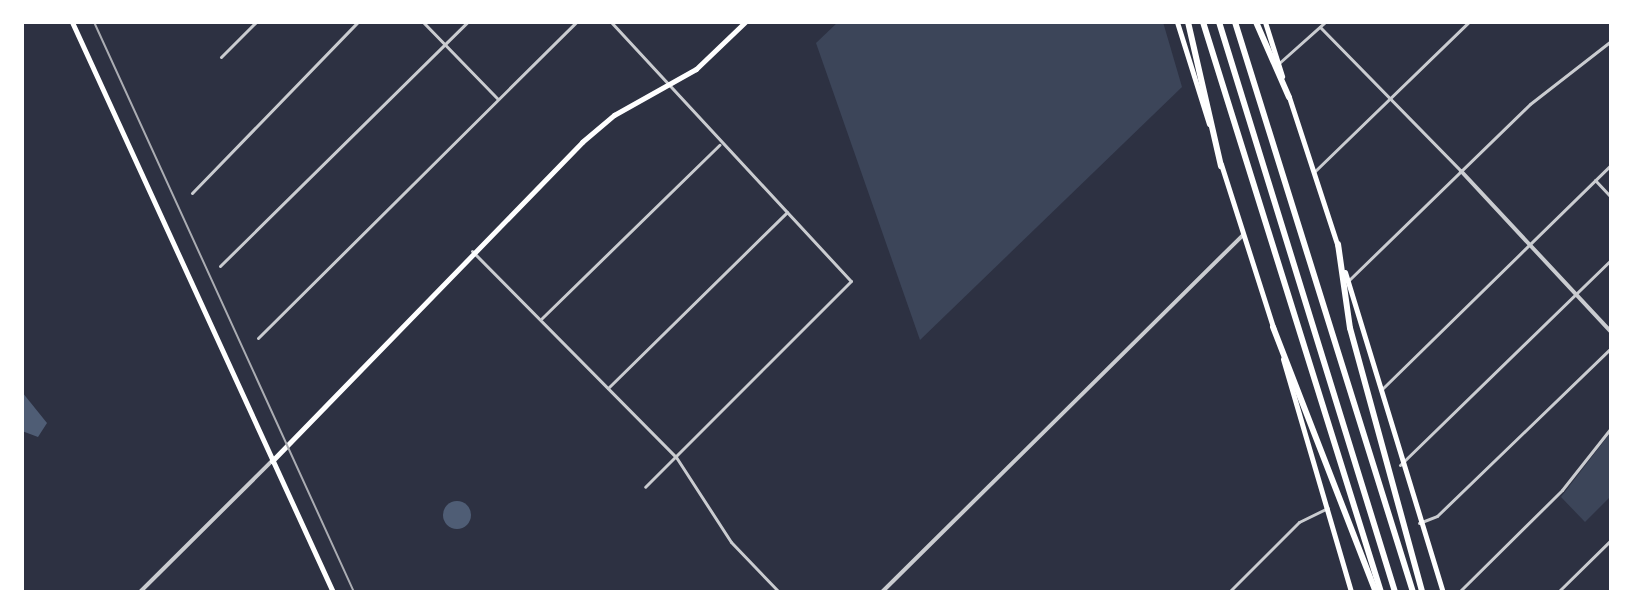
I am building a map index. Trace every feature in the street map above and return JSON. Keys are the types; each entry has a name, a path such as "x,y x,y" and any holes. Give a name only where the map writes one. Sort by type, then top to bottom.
{"highway":[{"path":"1188,22 1221,166"},
{"path":"1203,22 1379,592"},
{"path":"1219,22 1395,592"},
{"path":"1235,22 1413,592"},
{"path":"1256,22 1289,97"},
{"path":"1338,244 1350,328 1422,592"},
{"path":"1273,327 1379,592"}],"main road":[{"path":"72,22 333,592"},
{"path":"272,461 472,251 598,128 668,88 745,22"},
{"path":"1177,22 1273,327 1351,592"},
{"path":"1265,22 1338,244 1400,465 1443,592"}],"street":[{"path":"221,57 256,22"},
{"path":"192,193 358,22"},
{"path":"423,22 498,99"},
{"path":"220,266 467,22"},
{"path":"258,338 576,22"},
{"path":"611,22 719,145 830,255 851,286 645,487"},
{"path":"1278,64 1325,22"},
{"path":"1314,172 1469,22"},
{"path":"1320,27 1531,242 1611,332"},
{"path":"1347,282 1530,104 1611,41"},
{"path":"540,319 719,145"},
{"path":"1380,390 1611,165"},
{"path":"1595,180 1611,197"},
{"path":"608,388 787,212"},
{"path":"882,592 1243,235"},
{"path":"472,251 676,457 731,542 779,592"},
{"path":"1400,465 1611,260"},
{"path":"1419,523 1437,516 1611,348"},
{"path":"1459,592 1562,490 1611,428"},
{"path":"140,592 272,461"},
{"path":"1229,592 1299,522 1328,508"},
{"path":"1558,592 1611,540"}],"shaded area":[{"path":"838,22 1163,22 1182,87 920,340 816,43"},
{"path":"22,392 47,423 38,437 22,431"},
{"path":"1611,432 1611,496 1585,522 1561,497"},
{"path":"457,501 467,505 471,515 467,525 457,529 447,525 443,515 447,505"}],"railway":[{"path":"94,22 354,592"}]}
